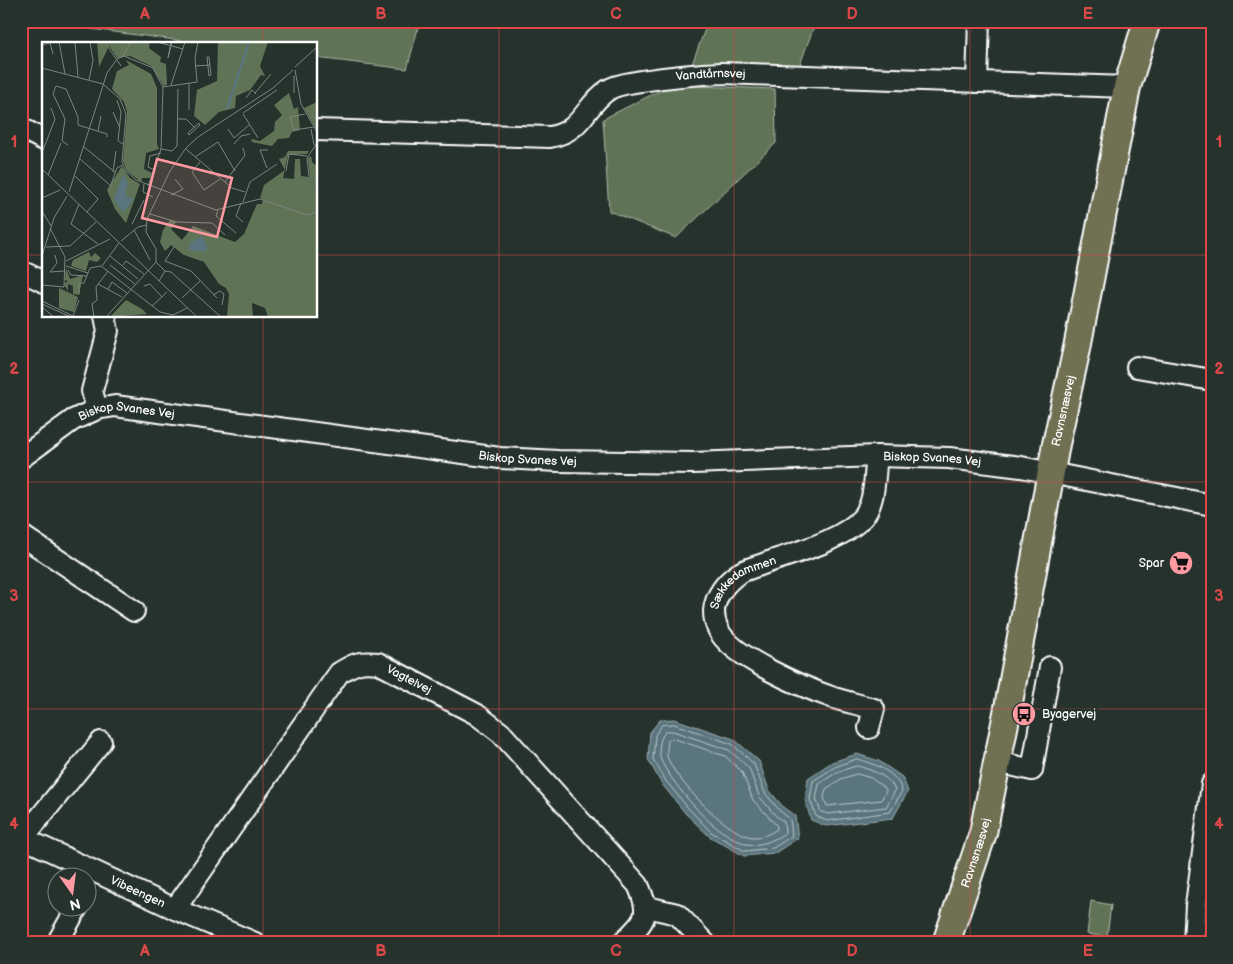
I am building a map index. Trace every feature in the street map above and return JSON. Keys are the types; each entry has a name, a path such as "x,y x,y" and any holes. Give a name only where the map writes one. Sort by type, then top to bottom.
{"main road":[{"name":"Ravnsnæsvej","path":"1134,61 1135,21"},
{"name":"Ravnsnæsvej","path":"946,943 983,833 998,762 1056,444 1078,348 1127,87 1147,21"}],"street":[{"path":"977,82 979,21"},
{"name":"Vandtårnsvej","path":"318,130 550,137 562,135 573,128 599,97 609,89 622,84 686,75 722,73 1127,87"},
{"path":"21,128 42,139"},
{"path":"21,271 42,281"},
{"path":"97,409 92,391 108,331 105,318"},
{"path":"1136,367 1212,380"},
{"name":"Biskop Svanes Vej","path":"21,458 73,420 97,409 115,406 500,458 693,463 877,456 949,458 1021,467 1052,474"},
{"name":"Sækkedammen","path":"869,728 874,708 834,698 787,679 745,656 728,642 718,630 714,618 714,604 723,588 739,573 834,538 850,529 863,517 870,505 877,456"},
{"path":"1052,474 1212,505"},
{"path":"21,535 134,611"},
{"name":"Vagtelvej","path":"175,909 339,673 355,663 364,662 378,663 476,714 501,733 638,885 647,907"},
{"path":"998,762 1032,770 1050,667"},
{"name":"Vibeengen","path":"68,866 22,838 101,742"},
{"path":"1194,943 1196,905 1211,788"},
{"name":"Vibeengen","path":"98,883 175,909 255,943"},
{"path":"622,943 638,927 647,907 677,914 705,943"},
{"path":"57,943 72,916"}],"green space":[{"path":"29,21 420,21 407,69 318,58 318,42 191,42"},
{"path":"708,21 816,21 798,70 691,67"},
{"path":"671,85 775,89 776,143 676,238 609,211 603,119"},
{"path":"1091,901 1111,905 1107,937 1087,934"}],"water":[{"path":"674,719 734,739 759,761 769,790 784,808 795,816 798,838 775,853 744,856 709,836 685,813 661,783 648,759 650,732 660,720"},
{"path":"857,754 879,761 902,777 908,791 893,818 826,826 811,820 805,800 808,778 832,762"}],"place":[{"name":"Spar","path":"1181,563"},
{"name":"Byagervej","path":"1024,714"}]}
